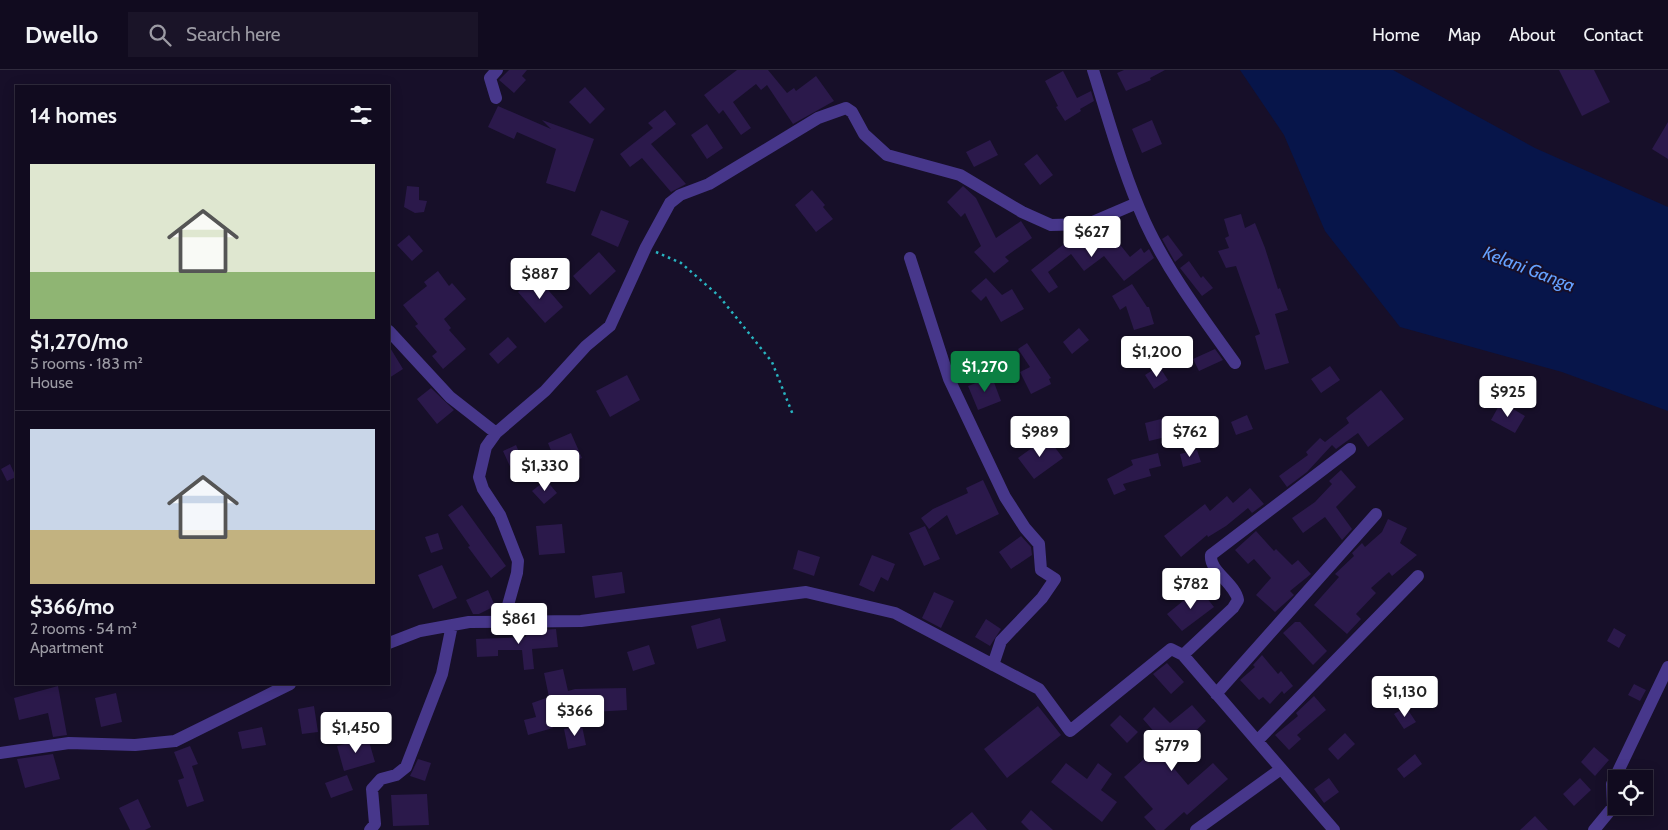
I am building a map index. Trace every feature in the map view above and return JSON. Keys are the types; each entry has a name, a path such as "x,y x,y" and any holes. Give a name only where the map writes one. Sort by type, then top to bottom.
{"street":[{"path":"496,98 490,78 497,70"},
{"path":"1093,70 1137,203 1146,223 1172,270 1235,363"},
{"path":"503,623 518,573 518,562 500,515 483,489 479,477 486,447 496,433 545,391 586,346 610,326 646,247 670,203 680,195 709,184 818,118 846,108 852,112 864,134 887,155 960,175 1022,212 1051,225 1088,224 1137,203"},
{"path":"910,258 949,379 1005,497 1025,528 1039,544 1041,570 1055,579 1042,598 1001,641 993,665"},
{"path":"390,332 450,397 496,433"},
{"path":"1183,655 1233,608 1238,600 1235,591 1212,562 1210,555 1350,449"},
{"path":"1216,694 1376,514"},
{"path":"1257,741 1418,576"},
{"path":"390,643 420,631 469,622 581,621 806,592 895,613 1039,689 1070,731 1171,649 1183,655 1334,830"},
{"path":"370,830 375,824 372,789 381,779 396,775 406,767 442,674 452,625"},
{"path":"1594,830 1613,807 1612,784 1668,667"},
{"path":"0,753 69,743 135,745 175,741 288,685"},
{"path":"1196,830 1281,769"}],"path":[{"path":"646,247 681,263 719,296 772,362 793,415"}],"water":[{"name":"Kelani Ganga","path":"1240,70 1393,70 1535,148 1668,207 1668,411 1562,372 1400,327 1325,231 1284,135"}],"building":[{"path":"509,70 527,70 522,76 526,80 514,93 499,80"},
{"path":"737,70 768,70 787,93 794,88 796,91 816,76 834,101 793,124 767,85 761,90 756,84 733,102 751,128 741,135 723,110 719,114 704,95"},
{"path":"1124,70 1165,70 1150,78 1151,80 1126,91 1117,73"},
{"path":"1559,70 1594,70 1610,102 1582,116"},
{"path":"1063,71 1077,98 1091,91 1094,101 1065,121 1056,107 1058,106 1045,81"},
{"path":"585,87 605,109 590,124 569,102"},
{"path":"498,106 551,129 542,120 594,139 575,192 546,183 556,149 517,132 514,139 488,127"},
{"path":"665,110 676,124 651,144 686,184 671,192 642,158 630,167 620,154 653,128 648,123"},
{"path":"1152,120 1162,144 1142,153 1132,129"},
{"path":"1668,122 1668,159 1652,149"},
{"path":"707,124 723,148 707,159 691,135"},
{"path":"990,140 998,155 974,167 966,152"},
{"path":"1037,154 1053,175 1040,185 1024,164"},
{"path":"407,186 419,187 419,200 427,201 424,212 415,213 404,207"},
{"path":"963,186 976,198 996,238 1021,221 1032,238 1005,257 1009,261 994,273 974,252 981,246 965,213 961,217 947,202"},
{"path":"812,190 825,205 823,207 833,219 816,232 795,205"},
{"path":"601,210 629,221 618,247 591,235"},
{"path":"1241,214 1245,228 1255,223 1278,289 1280,288 1288,310 1275,314 1289,363 1265,370 1255,336 1260,334 1236,266 1226,268 1218,251 1229,248 1225,238 1229,236 1224,219"},
{"path":"1109,231 1130,257 1141,248 1144,253 1149,249 1154,258 1124,281 1104,256 1084,271 1071,254 1048,272 1058,287 1049,293 1031,270 1078,233 1089,247"},
{"path":"409,235 423,251 412,261 397,245"},
{"path":"1168,235 1183,255 1175,262 1162,239"},
{"path":"599,252 616,271 590,295 573,276"},
{"path":"1189,261 1201,278 1203,276 1213,288 1202,296 1180,268"},
{"path":"438,271 449,286 452,283 466,299 444,319 451,328 449,330 466,349 443,369 432,356 437,352 415,326 418,324 403,305 427,286 424,282"},
{"path":"536,276 563,307 545,323 518,292"},
{"path":"986,278 1002,295 1012,289 1024,309 1001,322 986,296 981,301 971,291"},
{"path":"1132,284 1147,307 1149,307 1154,324 1134,330 1126,306 1120,310 1112,296"},
{"path":"1079,328 1089,340 1072,354 1063,342"},
{"path":"508,337 517,347 498,364 489,354"},
{"path":"1027,343 1051,378 1049,379 1051,384 1031,394 1020,372 1030,367 1018,349"},
{"path":"390,348 403,369 390,377"},
{"path":"1215,349 1223,360 1199,371 1193,359"},
{"path":"1159,366 1168,380 1154,389 1145,375"},
{"path":"1330,366 1340,380 1321,393 1311,379"},
{"path":"627,375 640,400 610,417 596,391"},
{"path":"992,377 1001,401 978,410 968,386"},
{"path":"431,388 454,410 437,424 417,399"},
{"path":"1381,390 1404,419 1368,447 1358,433 1336,449 1332,445 1307,472 1287,487 1279,476 1308,455 1306,452 1320,438 1325,442 1349,423 1346,418"},
{"path":"1501,402 1525,416 1515,433 1491,420"},
{"path":"1247,415 1253,429 1236,435 1231,422"},
{"path":"1165,418 1170,436 1149,441 1145,423"},
{"path":"571,433 582,458 558,468 548,443"},
{"path":"1047,437 1063,458 1034,479 1018,458"},
{"path":"516,445 530,477 517,482 503,451"},
{"path":"1197,450 1201,462 1183,467 1180,454"},
{"path":"1158,453 1161,466 1149,469 1151,476 1123,484 1126,490 1114,495 1107,479 1133,465 1131,460"},
{"path":"10,464 15,477 7,481 1,469"},
{"path":"1341,470 1356,487 1336,507 1352,529 1342,540 1325,517 1303,533 1292,518 1315,502 1332,484 1329,481"},
{"path":"546,480 557,493 544,504 532,491"},
{"path":"983,480 999,514 956,535 947,515 929,529 921,518 933,509 968,493 966,488"},
{"path":"1250,488 1264,504 1252,513 1248,508 1226,526 1208,537 1207,535 1181,557 1164,536 1205,504 1210,511 1227,496 1233,503"},
{"path":"462,505 506,566 491,578 468,547 470,546 448,515"},
{"path":"1388,519 1407,528 1400,543 1417,555 1392,576 1389,572 1371,588 1376,593 1356,614 1361,619 1347,634 1314,605 1339,577 1335,574 1354,556 1352,553 1362,543 1365,547 1382,532"},
{"path":"562,524 565,553 539,555 536,526"},
{"path":"925,526 940,559 924,566 909,533"},
{"path":"1256,531 1274,551 1276,549 1292,565 1298,560 1311,574 1290,591 1294,595 1275,612 1256,595 1271,578 1254,559 1248,564 1235,550"},
{"path":"438,533 443,549 431,553 425,537"},
{"path":"1021,536 1031,547 1032,555 1011,569 999,552"},
{"path":"798,550 820,557 814,576 793,569"},
{"path":"872,555 895,564 888,581 881,577 874,592 859,585"},
{"path":"442,565 457,598 433,609 418,575"},
{"path":"622,572 625,593 595,598 592,576"},
{"path":"1199,588 1214,607 1182,631 1167,614"},
{"path":"488,590 495,606 479,614 473,614 466,600"},
{"path":"934,592 954,601 941,628 922,618"},
{"path":"720,618 726,641 697,649 691,626"},
{"path":"986,619 1001,629 990,646 975,637"},
{"path":"1295,622 1300,622 1327,651 1313,665 1283,633"},
{"path":"1614,628 1626,635 1619,648 1607,641"},
{"path":"556,629 558,647 532,649 534,669 524,670 522,650 498,650 498,656 477,657 476,639 526,637 525,631"},
{"path":"649,645 655,664 633,671 627,652"},
{"path":"1262,655 1278,674 1281,671 1293,686 1284,694 1282,691 1270,704 1263,697 1259,700 1240,680 1255,667 1253,665"},
{"path":"1167,663 1184,682 1171,694 1153,674"},
{"path":"563,669 568,691 575,689 626,688 627,710 593,712 592,696 547,711 553,728 528,735 524,720 536,717 532,703 549,697 544,673"},
{"path":"1634,684 1646,690 1640,701 1628,695"},
{"path":"58,686 67,735 53,737 48,713 19,720 14,698"},
{"path":"116,693 122,722 101,727 95,698"},
{"path":"1314,696 1326,710 1297,735 1301,739 1289,750 1275,735 1298,716 1296,713"},
{"path":"1192,705 1206,721 1166,759 1188,785 1213,763 1228,779 1187,815 1184,812 1164,830 1156,830 1144,817 1153,809 1124,777 1163,742 1143,719 1154,707 1170,723"},
{"path":"314,706 318,732 302,734 298,709"},
{"path":"1038,706 1061,735 1007,778 984,749"},
{"path":"1406,707 1416,722 1404,729 1394,714"},
{"path":"1120,715 1138,732 1127,743 1110,725"},
{"path":"582,726 586,745 568,749 564,729"},
{"path":"262,727 266,745 242,749 238,732"},
{"path":"1345,733 1355,744 1338,760 1328,749"},
{"path":"368,738 375,762 344,771 337,746"},
{"path":"190,746 198,764 192,766 204,801 187,807 178,780 184,778 174,752"},
{"path":"1594,747 1609,760 1595,776 1581,762"},
{"path":"53,754 60,779 25,788 17,759"},
{"path":"1415,754 1422,764 1404,778 1397,769"},
{"path":"418,759 431,763 425,781 410,776"},
{"path":"1066,763 1087,779 1098,763 1112,774 1101,790 1117,802 1102,822 1051,782"},
{"path":"347,775 353,790 331,798 325,783"},
{"path":"1329,778 1339,792 1324,803 1314,789"},
{"path":"1580,778 1591,790 1574,806 1563,794"},
{"path":"427,794 429,825 393,826 391,795"},
{"path":"138,799 151,827 145,830 130,830 119,808"},
{"path":"1031,810 1053,830 1029,830 1021,822"},
{"path":"972,812 987,830 950,830"},
{"path":"1535,816 1548,830 1520,830"}]}
